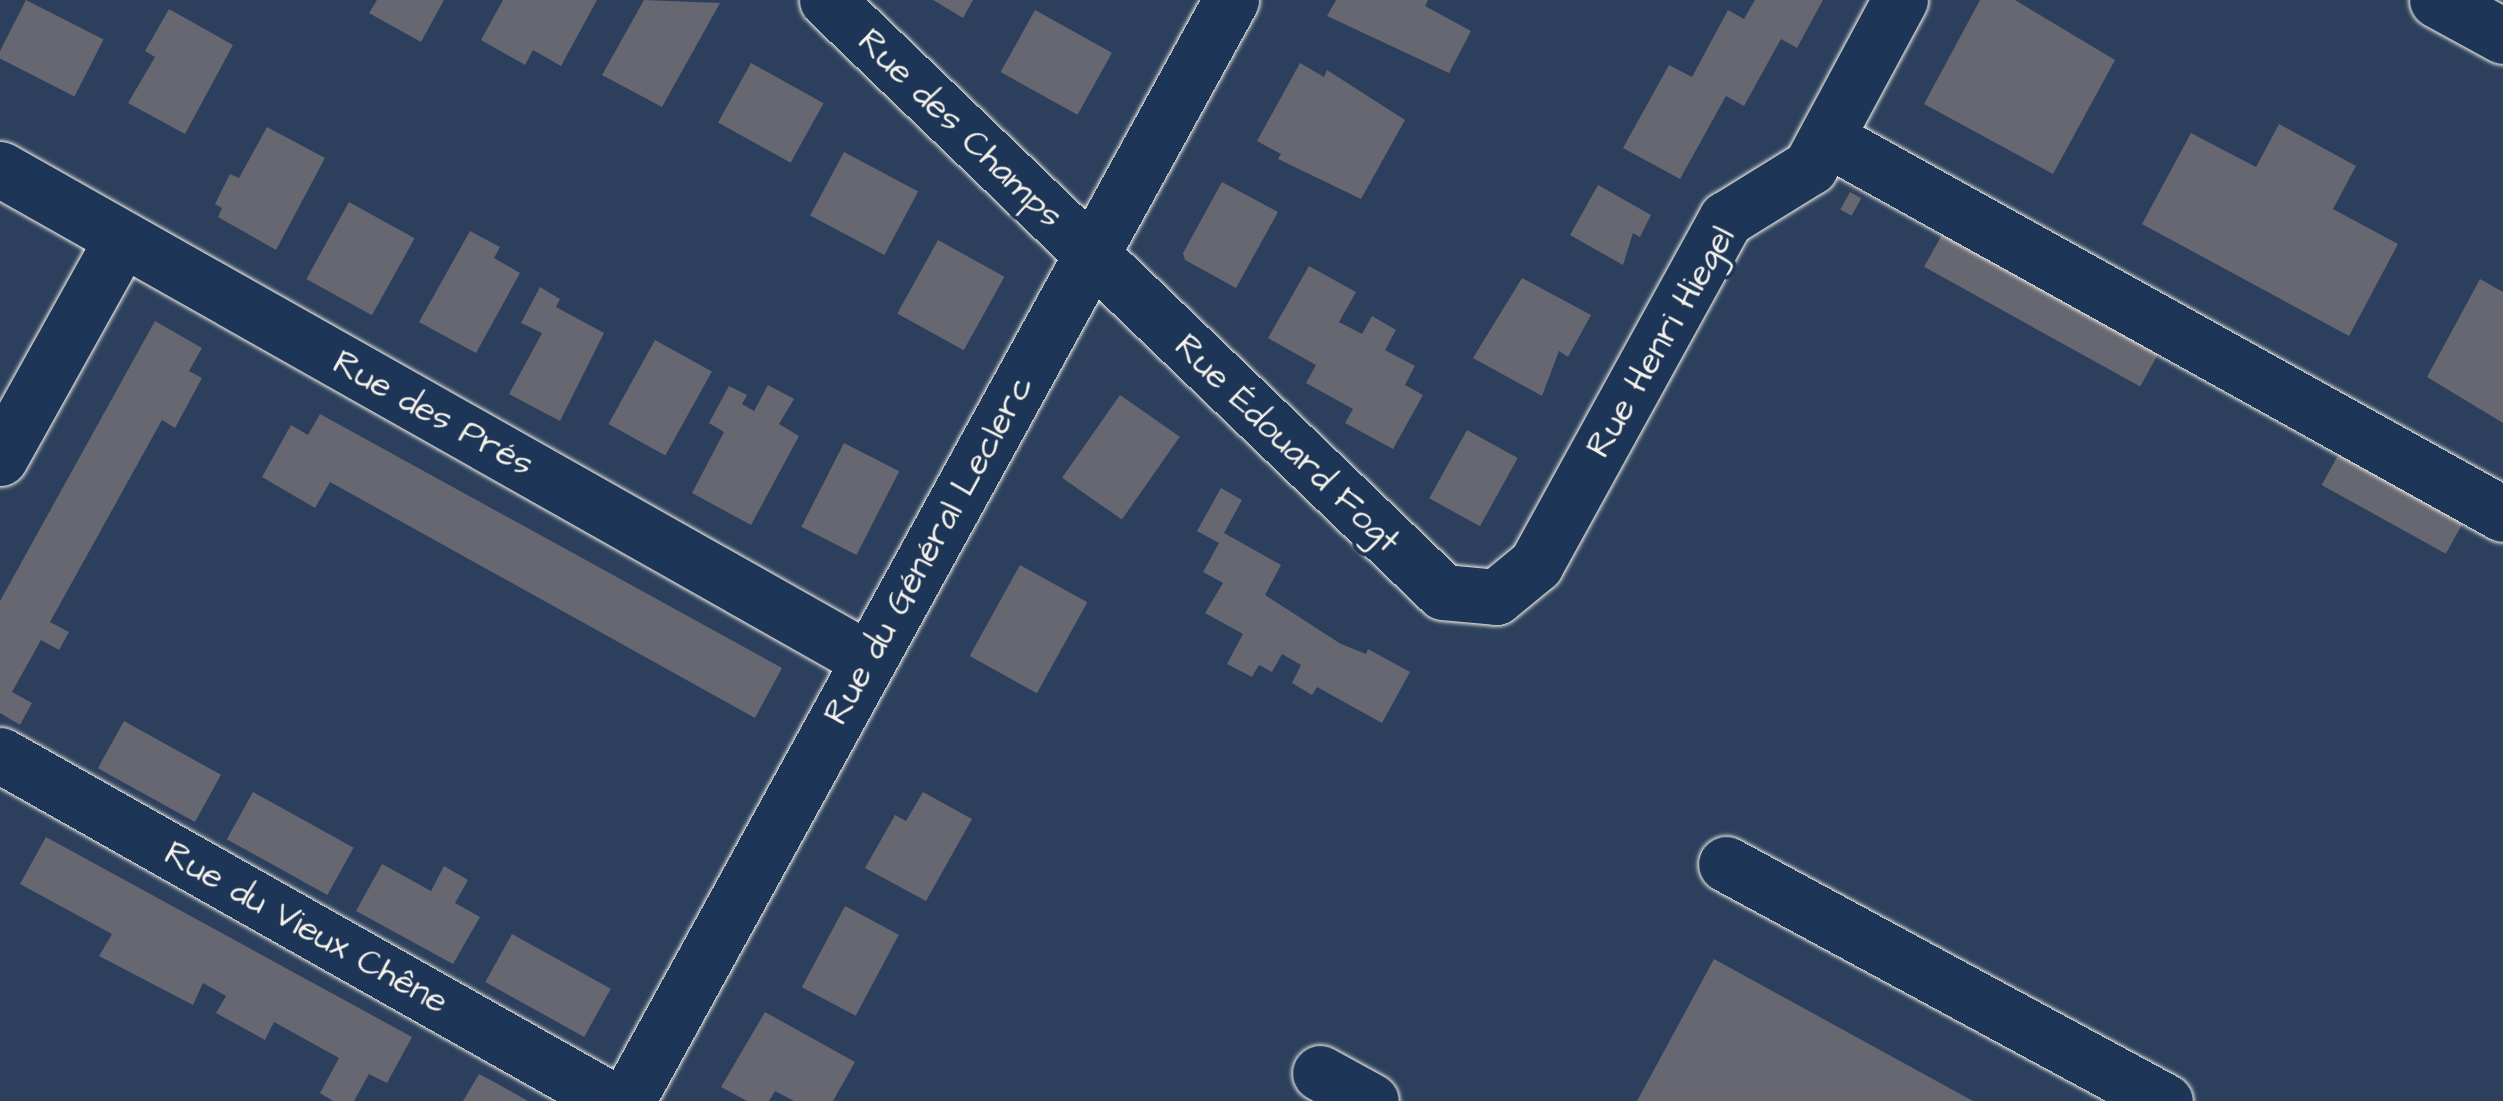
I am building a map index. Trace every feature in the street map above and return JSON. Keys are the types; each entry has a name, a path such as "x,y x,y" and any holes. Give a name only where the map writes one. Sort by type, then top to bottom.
{"street":[{"name":"Rue des Champs","path":"828,0 1092,259"},
{"name":"Rue du Général Leclerc","path":"627,1101 1231,0"},
{"name":"Rue Henri Hiegel","path":"1496,597 1536,564 1726,219 1810,167 1900,0"},
{"path":"2437,0 2503,36"},
{"path":"1826,138 2503,514"},
{"name":"Rue des Prés","path":"0,169 867,659"},
{"path":"0,458 122,239"},
{"name":"Rue Édouard Fogt","path":"1092,259 1443,592 1496,597"},
{"name":"Rue du Vieux Chêne","path":"0,755 613,1101"},
{"path":"1726,864 2165,1101"},
{"path":"1320,1073 1370,1101"}],"building":[{"path":"26,0 104,39 74,97 0,59 0,51"},
{"path":"377,0 444,0 421,42 369,13"},
{"path":"503,0 597,0 561,66 533,50 525,65 481,40"},
{"path":"644,0 720,3 662,107 602,75"},
{"path":"933,0 973,0 963,18"},
{"path":"1336,0 1428,0 1425,6 1471,31 1449,73 1327,16"},
{"path":"1755,0 1823,0 1797,48 1781,39 1744,106 1726,96 1680,179 1623,148 1669,65 1692,77 1728,10 1744,19"},
{"path":"1980,0 2015,0 2115,60 2053,174 1924,104"},
{"path":"169,9 233,45 185,134 128,103 155,57 145,51"},
{"path":"1035,10 1112,53 1078,115 1001,72"},
{"path":"751,63 824,103 791,163 718,122"},
{"path":"1300,63 1324,77 1327,70 1405,120 1361,199 1278,159 1281,154 1257,141"},
{"path":"2279,124 2356,166 2333,209 2398,244 2349,336 2142,224 2191,133 2256,167"},
{"path":"267,127 325,158 276,250 218,217 222,208 215,204 230,174 239,178"},
{"path":"844,152 918,191 884,255 810,216"},
{"path":"1222,182 1278,212 1236,288 1185,260 1183,253"},
{"path":"1598,185 1651,215 1640,237 1633,233 1623,265 1570,235"},
{"path":"1850,192 1861,198 1852,216 1840,209"},
{"path":"349,202 415,238 372,315 306,279"},
{"path":"470,231 500,247 494,258 520,273 476,353 419,322"},
{"path":"1944,231 2160,351 2140,387 1924,267"},
{"path":"938,240 1004,277 964,350 897,313"},
{"path":"1309,266 1356,292 1339,322 1362,334 1372,316 1396,330 1385,350 1415,366 1405,385 1423,395 1393,449 1345,423 1353,409 1306,383 1316,365 1268,338"},
{"path":"1522,278 1591,315 1568,357 1559,351 1542,396 1473,358"},
{"path":"2480,279 2503,292 2503,423 2427,377"},
{"path":"540,287 560,299 556,307 604,333 560,421 509,394 542,333 521,323"},
{"path":"155,321 202,348 189,371 202,378 175,428 162,420 50,622 69,632 59,650 41,640 12,692 32,703 20,725 0,713 0,601"},
{"path":"655,340 712,372 665,455 608,424"},
{"path":"768,385 794,399 779,424 799,436 751,525 692,493 724,432 709,423 729,386 747,395 742,404 754,411"},
{"path":"1120,395 1180,437 1122,520 1062,478"},
{"path":"320,414 782,668 755,718 330,482 315,508 262,477 291,425 308,435"},
{"path":"1467,430 1518,458 1480,526 1429,498"},
{"path":"844,443 899,471 857,555 801,527"},
{"path":"2341,450 2465,519 2446,554 2322,485"},
{"path":"1221,488 1242,500 1224,533 1281,565 1265,595 1341,644 1366,654 1368,649 1410,672 1382,723 1317,687 1312,695 1292,683 1301,665 1282,654 1272,672 1259,665 1252,677 1227,664 1243,634 1205,613 1223,583 1203,572 1219,543 1197,531"},
{"path":"1020,565 1087,602 1037,693 970,656"},
{"path":"124,721 221,775 195,822 98,768"},
{"path":"253,792 354,848 327,895 227,839"},
{"path":"923,792 972,819 926,901 865,868 895,815 906,821"},
{"path":"46,837 412,1037 387,1083 369,1074 354,1101 333,1101 320,1093 339,1058 274,1022 265,1040 216,1013 226,996 203,983 193,1005 99,956 112,934 20,884"},
{"path":"382,864 431,891 444,866 468,880 455,903 480,917 453,964 356,911"},
{"path":"845,906 899,935 856,1016 802,987"},
{"path":"512,934 611,989 584,1037 485,982"},
{"path":"1714,959 1973,1101 1637,1101"},
{"path":"765,1012 855,1062 833,1101 794,1101 775,1091 769,1101 747,1101 721,1087"},
{"path":"479,1074 496,1083 528,1101 463,1101"}]}
